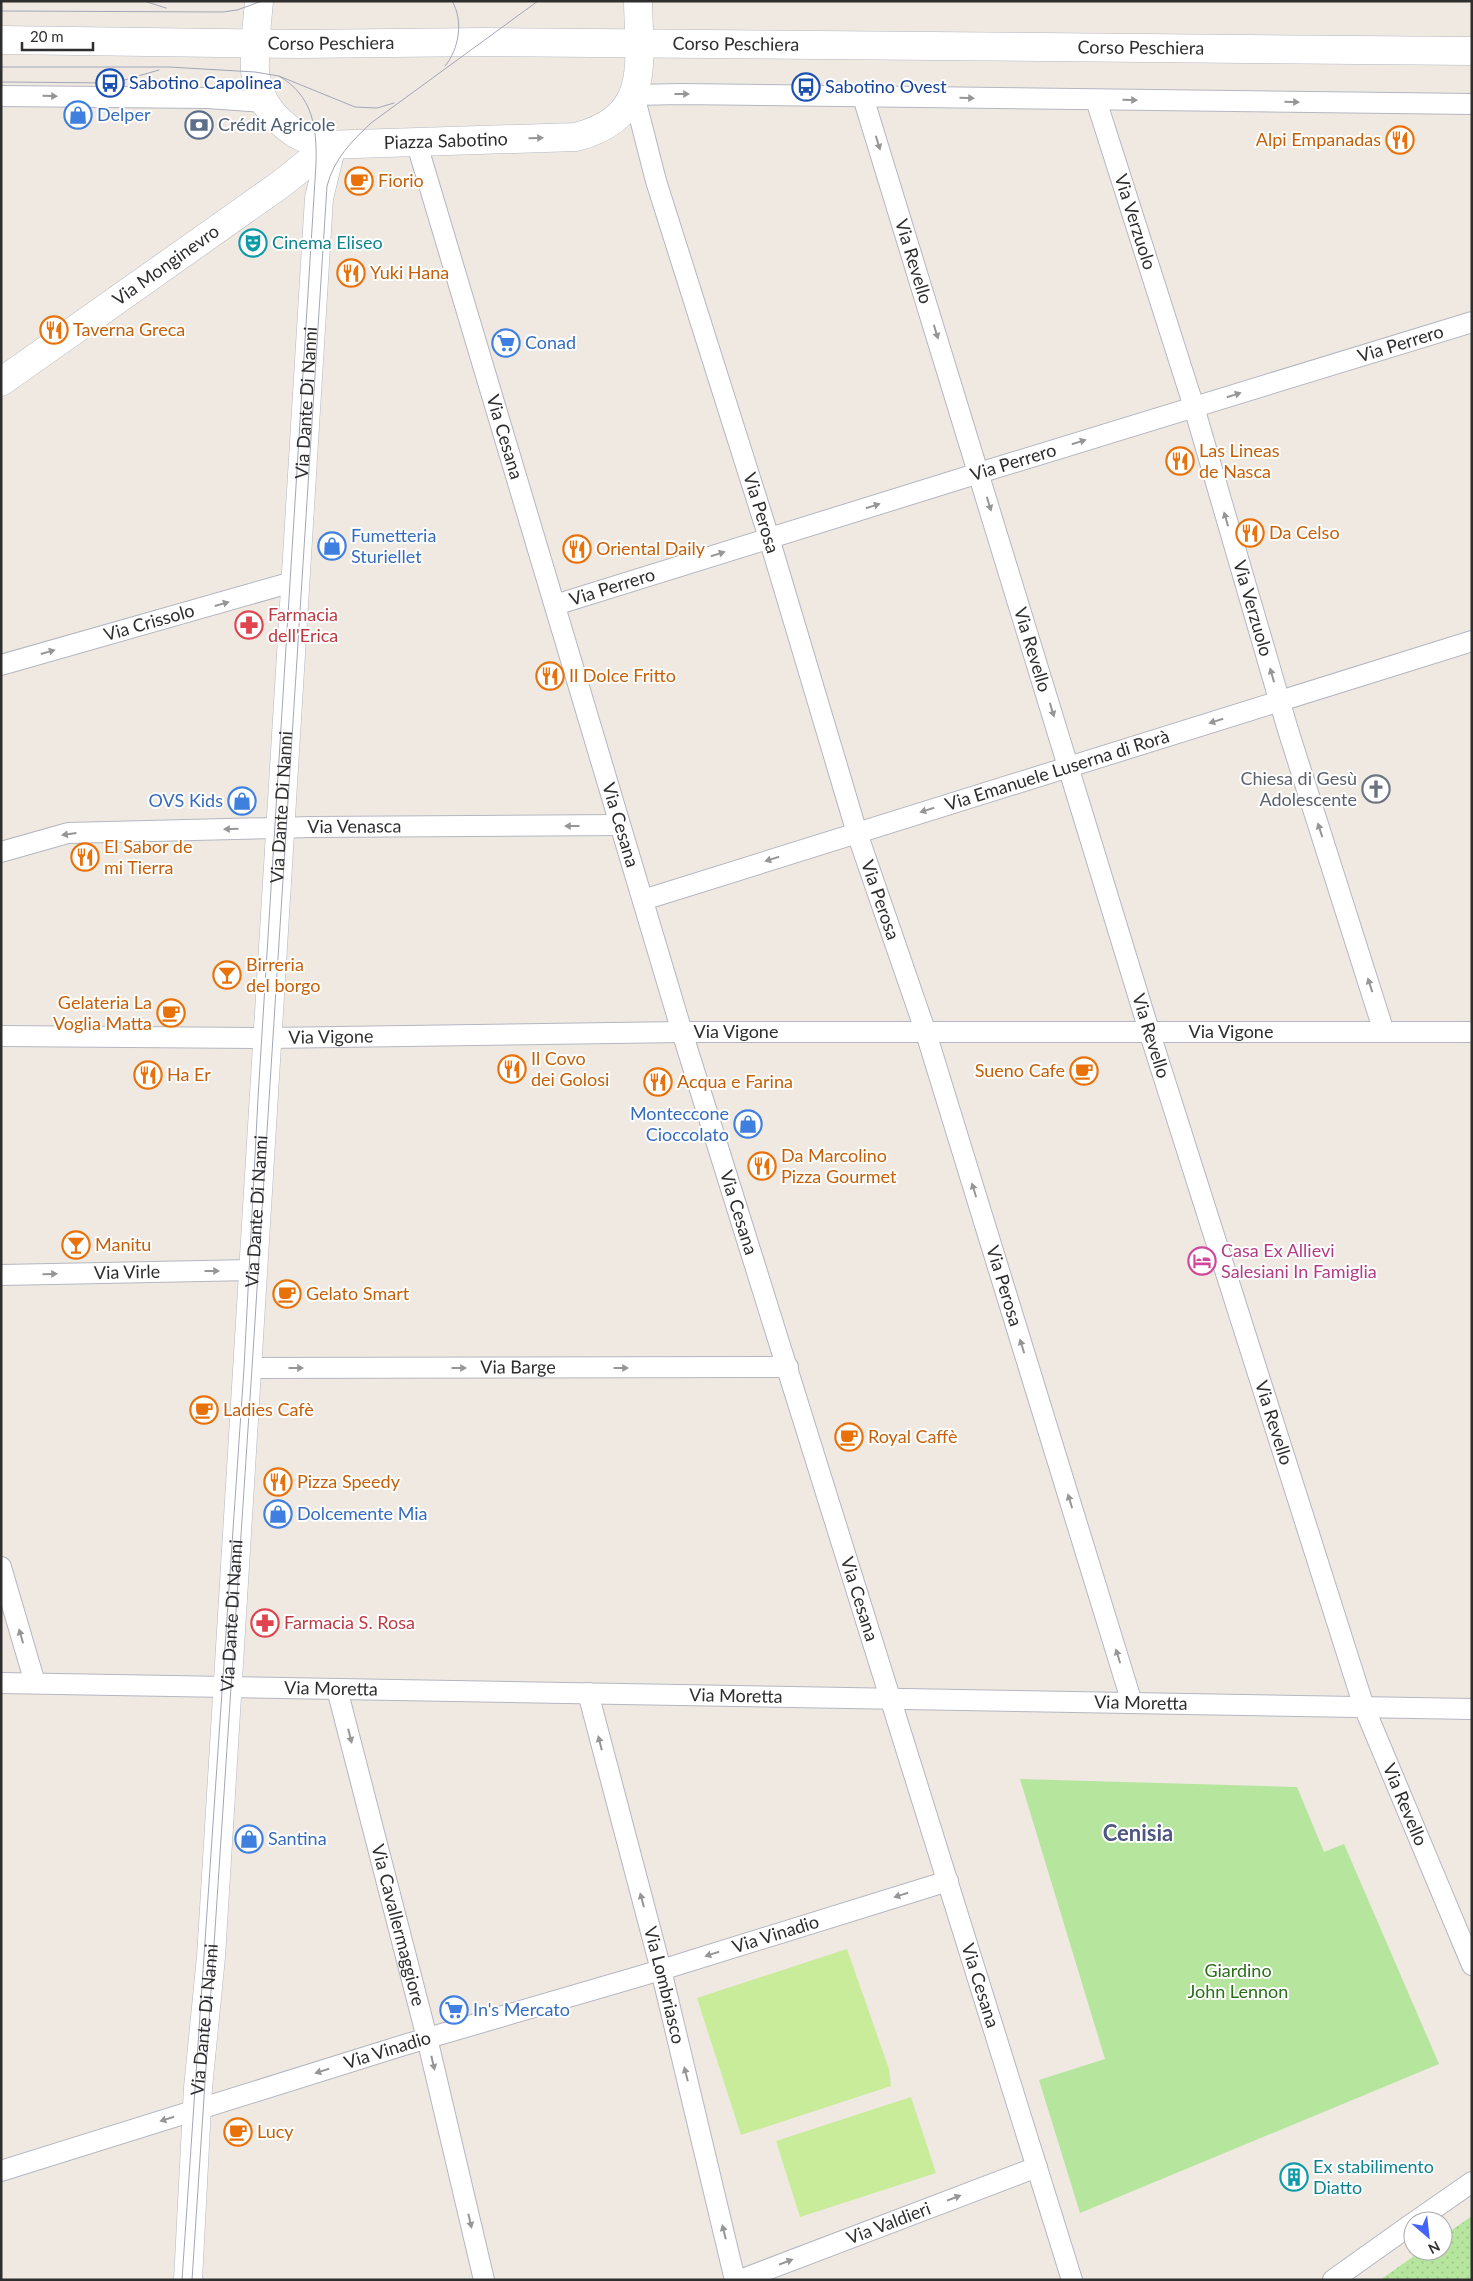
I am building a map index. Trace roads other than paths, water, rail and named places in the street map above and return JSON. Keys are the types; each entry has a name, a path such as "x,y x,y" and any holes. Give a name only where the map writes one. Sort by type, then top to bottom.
{"street":[{"name":"Piazza Sabotino","path":"258,1 255,72 265,102 281,124 296,135 317,143 331,144 576,137 605,127 626,110 634,95 638,45 638,1"},
{"name":"Corso Peschiera","path":"1,40 256,44 483,42 638,45 1472,51"},
{"path":"634,95 1472,104"},
{"name":"Via Perosa","path":"634,95 656,181 769,538 856,833 926,1033 1132,1703"},
{"path":"1,96 208,98 265,102"},
{"name":"Via Revello","path":"864,97 1150,1034 1364,1707 1472,1965"},
{"name":"Via Verzuolo","path":"1096,100 1194,408 1279,701 1384,1032"},
{"name":"Via Cesana","path":"416,141 682,1032 1072,2280"},
{"name":"Via Monginevro","path":"1,382 281,184 331,144"},
{"name":"Via Dante Di Nanni","path":"188,2280 198,2109 211,1956 226,1686 248,1368 319,198 331,144"},
{"name":"Via Perrero","path":"555,606 980,472 1472,322"},
{"name":"Via Crissolo","path":"1,665 296,581"},
{"name":"Via Emanuele Luserna di Rorà","path":"643,900 1472,641"},
{"name":"Via Venasca","path":"1,852 68,832 620,825"},
{"name":"Via Vigone","path":"1,1036 268,1038 682,1032 1150,1034 1472,1032"},
{"name":"Via Virle","path":"1,1275 253,1270"},
{"name":"Via Barge","path":"248,1368 788,1367"},
{"path":"1,1567 35,1683"},
{"name":"Via Moretta","path":"1,1683 1472,1709"},
{"name":"Via Cavallermaggiore","path":"337,1689 428,2038 484,2280"},
{"name":"Via Lombriasco","path":"588,1693 661,1970 735,2280"},
{"name":"Via Vinadio","path":"1,2171 428,2038 661,1970 948,1881"},
{"name":"Via Valdieri","path":"740,2280 1037,2167"},
{"path":"1430,2211 1472,2182"},
{"path":"1333,2280 1403,2230"}],"tram line":[{"path":"144,1 166,8"},
{"path":"1,11 223,12 237,10 262,1"},
{"path":"445,66 457,43 459,26 456,9 452,1"},
{"path":"192,2280 327,186 339,159 350,144 371,123 538,1"},
{"path":"1,67 169,67 255,72 279,76 355,107 377,108 394,103"},
{"path":"1,82 114,83 159,70"},
{"path":"182,2280 244,1368 258,1098 316,164 314,125 311,114 299,93 279,76"}],"place":[{"name":"Sabotino Capolinea","path":"110,83"},
{"name":"Sabotino Ovest","path":"806,87"},
{"name":"Delper","path":"78,115"},
{"name":"Crédit Agricole","path":"199,125"},
{"name":"Alpi Empanadas","path":"1400,140"},
{"name":"Fiorio","path":"359,181"},
{"name":"Cinema Eliseo","path":"253,243"},
{"name":"Yuki Hana","path":"351,273"},
{"name":"Taverna Greca","path":"54,330"},
{"name":"Conad","path":"506,343"},
{"name":"Las Lineas de Nasca","path":"1180,461"},
{"name":"Da Celso","path":"1250,533"},
{"name":"Fumetteria Sturiellet","path":"332,546"},
{"name":"Oriental Daily","path":"577,549"},
{"name":"Farmacia dell'Erica","path":"249,625"},
{"name":"Il Dolce Fritto","path":"550,676"},
{"name":"Chiesa di Gesù Adolescente","path":"1376,789"},
{"name":"OVS Kids","path":"242,801"},
{"name":"El Sabor de mi Tierra","path":"85,857"},
{"name":"Birreria del borgo","path":"227,975"},
{"name":"Gelateria La Voglia Matta","path":"171,1013"},
{"name":"Il Covo dei Golosi","path":"512,1069"},
{"name":"Sueno Cafe","path":"1084,1071"},
{"name":"Ha Er","path":"148,1075"},
{"name":"Acqua e Farina","path":"658,1082"},
{"name":"Monteccone Cioccolato","path":"748,1124"},
{"name":"Da Marcolino Pizza Gourmet","path":"762,1166"},
{"name":"Manitu","path":"76,1245"},
{"name":"Casa Ex Allievi Salesiani In Famiglia","path":"1202,1261"},
{"name":"Gelato Smart","path":"287,1294"},
{"name":"Ladies Cafè","path":"204,1410"},
{"name":"Royal Caffè","path":"849,1437"},
{"name":"Pizza Speedy","path":"278,1482"},
{"name":"Dolcemente Mia","path":"278,1514"},
{"name":"Farmacia S. Rosa","path":"265,1623"},
{"name":"Santina","path":"249,1839"},
{"name":"In's Mercato","path":"454,2010"},
{"name":"Lucy","path":"238,2132"},
{"name":"Ex stabilimento Diatto","path":"1294,2177"}],"district":[{"name":"Cenisia","path":"1138,1833"}],"park label":[{"name":"Giardino John Lennon","path":"1238,1981"}]}
